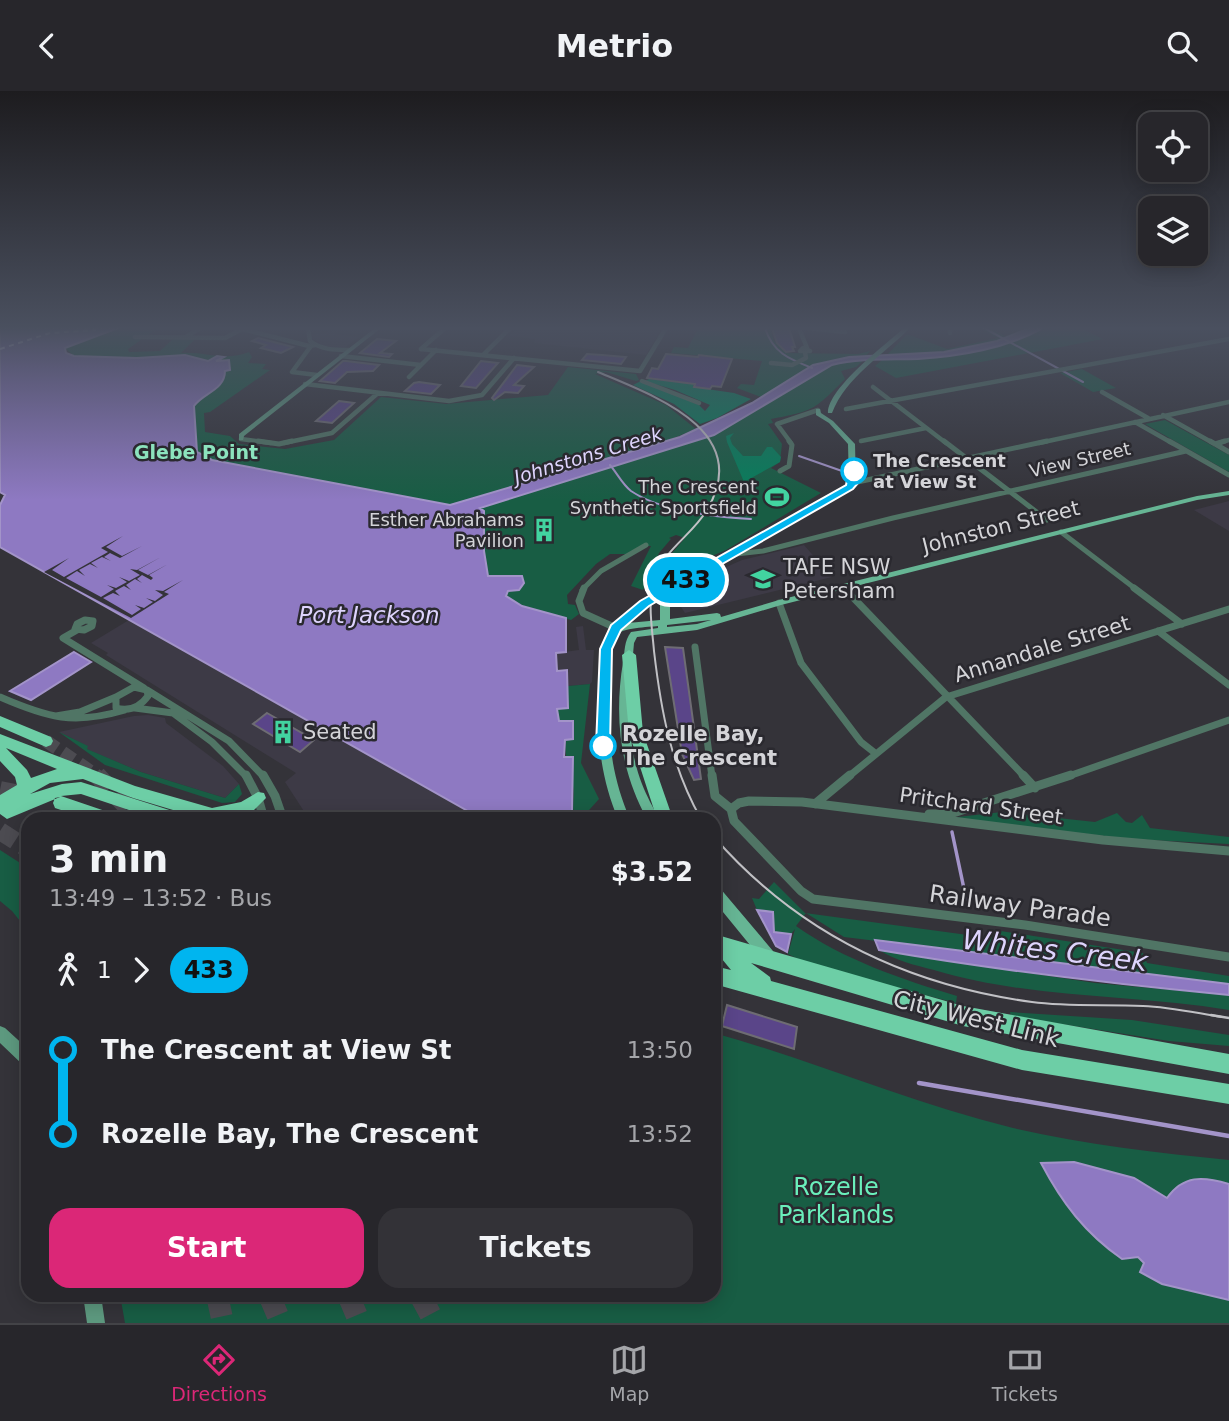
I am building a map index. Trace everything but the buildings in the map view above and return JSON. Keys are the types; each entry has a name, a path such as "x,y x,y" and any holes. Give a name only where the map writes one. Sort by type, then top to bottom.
{"highway":[{"path":"629,655 636,733 662,812"},
{"path":"0,721 46,741"},
{"path":"0,740 104,781"},
{"path":"0,752 22,774 26,788"},
{"path":"2,812 26,788 58,774 76,773 204,812"},
{"path":"2,812 51,792 72,788 81,788 149,812"},
{"path":"222,812 245,808 258,798"},
{"path":"61,803 87,812"},
{"name":"City West Link","path":"721,940 772,961 962,1016 1229,1064"},
{"path":"721,943 738,964 755,979 785,994"},
{"name":"City West Link","path":"721,977 1022,1060 1229,1094"},
{"path":"721,983 738,982"}],"main road":[{"path":"820,413 847,385"},
{"path":"838,429 830,412 831,405 841,391"},
{"path":"820,413 830,412"},
{"path":"621,812 606,769 603,746 606,649 616,628 640,606 736,554 853,483 851,445 820,413"},
{"path":"835,493 849,481 853,469"},
{"name":"Johnston Street","path":"1197,498 1199,494 1229,487"},
{"name":"Johnston Street","path":"629,655 631,636 697,627 779,603 1197,498 1229,493"},
{"path":"616,628 657,631 664,622 665,599 676,587"},
{"name":"Johnston Street","path":"616,628 734,615"},
{"path":"629,655 623,692 628,749 635,781 648,812"},
{"path":"721,900 772,961"}],"street":[{"path":"303,385 240,436 241,439 279,445 331,434 378,393"},
{"path":"317,385 446,402 480,396 489,385"},
{"path":"654,385 699,403"},
{"path":"846,409 976,385"},
{"path":"873,387 1047,520"},
{"path":"1102,392 1148,418"},
{"path":"853,483 1229,402"},
{"path":"780,471 789,466 792,445 777,423 820,413"},
{"path":"1163,415 1229,452"},
{"path":"1135,422 1229,475"},
{"path":"861,441 926,428"},
{"path":"1214,444 1229,440"},
{"name":"View Street","path":"736,554 763,551 893,518 1186,451"},
{"path":"853,469 862,477 875,477"},
{"path":"1061,532 1182,624"},
{"path":"616,628 583,613 579,604 582,592 605,567 646,545"},
{"path":"843,587 1035,789"},
{"path":"779,603 804,669 861,742 875,753"},
{"name":"Annandale Street","path":"815,804 946,697 1229,610"},
{"path":"76,630 63,638 221,735 245,754 265,779 280,812"},
{"path":"1158,631 1229,685"},
{"path":"695,647 712,792 718,801 731,809"},
{"path":"120,673 125,682 124,691"},
{"path":"45,716 80,712 124,691 145,689"},
{"path":"135,708 146,699 145,689"},
{"path":"0,697 65,722 81,721 135,708 167,711 191,726 238,766 258,798 262,812"},
{"path":"116,697 114,705 125,710"},
{"path":"911,813 950,814 1035,789 1229,720"},
{"name":"Pritchard Street","path":"731,809 739,803 749,801 815,804 911,813 959,823 1103,840 1229,851"},
{"name":"Railway Parade","path":"731,809 734,821 805,895 819,900 1012,923 1229,957"},
{"path":"0,1033 21,1053"},
{"path":"93,1302 96,1323"}],"shaded area":[{"path":"1229,501 1229,531 1194,510"},
{"name":"TAFE NSW Petersham","path":"804,545 832,577 685,613 675,598 704,577 742,560"},
{"path":"129,620 470,812 304,812 285,782 296,773 106,655 108,653 91,643"},
{"path":"583,626 586,650 594,650 592,682 568,686 567,670 556,671 556,653 579,650 576,627"},
{"path":"134,716 165,718 166,723 223,766 239,784 225,798 141,772 86,749 87,746 59,732"}],"green space":[{"path":"215,385 248,385 210,412 204,413 205,432 230,436 239,444 285,449 334,440 381,397 446,404 548,395 555,385 621,385 666,405 696,429 588,473 714,435 797,385 838,385 813,408 771,419 773,423 768,424 782,444 780,462 771,468 821,493 726,550 686,567 656,586 667,559 685,538 676,535 669,538 671,539 659,553 643,590 631,586 651,546 641,546 626,554 610,554 596,564 567,595 568,604 575,605 579,614 571,620 522,606 506,595 508,591 519,590 524,583 488,576 484,551 484,511 212,460 196,452 194,406 198,400 215,390"},
{"path":"634,385 652,385 699,405 705,411 710,405 660,385 694,385 751,399 700,424 674,404"},
{"path":"740,385 780,385 761,397 737,388"},
{"path":"1082,385 1112,385 1116,388 1093,392"},
{"path":"1165,420 1229,455 1229,472 1145,424"},
{"path":"734,433 730,438 732,444 743,456 761,456 767,447 772,447 781,457 780,462 744,482 727,442 726,436"},
{"path":"590,684 581,763 599,799 587,812 573,812 573,786 565,748 573,721 559,721 557,709 568,708 568,686"},
{"path":"59,732 88,746 87,749 141,772 225,798 239,784 242,794 235,802 222,803 105,765"},
{"path":"1002,812 1095,822 1117,813 1126,822 1132,823 1142,815 1150,828 1229,837 1229,844 1130,839 949,818"},
{"path":"0,850 21,864 21,922 0,901"},
{"path":"774,882 806,913 796,926 814,938 853,959 957,996 956,1003 810,965 788,954 795,929 791,934 774,932 773,912 757,910 752,898 759,899"},
{"path":"806,913 990,938 988,929 1143,953 1147,963 1229,976 1229,984 844,937"},
{"path":"879,950 1095,983 1229,995 1229,1010 1007,986 913,964"},
{"path":"1010,1012 1132,1020 1229,1035 1229,1046 1169,1041 1011,1016"},
{"name":"Rozelle Parklands","path":"721,1035 937,1107 1013,1128 1066,1139 1229,1160 1229,1323 125,1323 121,1302 721,1302"}],"water":[{"name":"Port Jackson","path":"0,385 219,385 194,406 197,452 212,460 450,505 680,437 752,403 780,385 797,385 714,435 480,508 484,511 484,551 488,576 522,576 524,583 519,590 508,591 506,596 522,606 566,618 566,652 556,653 557,671 567,670 568,708 557,709 559,721 573,721 573,739 565,740 564,757 573,757 572,812 470,812 0,547 0,505 5,495 0,492"},
{"path":"74,652 91,662 31,700 10,691"},
{"path":"757,910 773,912 774,932 791,934 787,952 776,946"},
{"name":"Whites Creek","path":"875,940 1229,984 1229,995 1054,976 923,957 879,950"},
{"path":"1074,1162 1134,1178 1167,1198 1180,1185 1194,1179 1229,1184 1229,1300 1162,1284 1140,1272 1144,1263 1138,1257 1122,1259 1097,1239 1066,1204 1041,1163"}],"pier":[{"path":"123,536 106,547 122,556 142,546 120,558 110,553 104,557 111,561 102,557 91,563 98,568 90,564 79,570 85,576 77,571 66,578 101,597 114,589 107,585 116,588 127,582 119,577 129,581 140,575 130,569 137,570 161,557 138,570 148,575 168,564 149,575 153,578 151,580 142,575 137,579 142,583 135,579 126,585 131,590 124,586 115,591 120,596 113,593 103,598 132,615 141,609 135,605 144,608 153,602 146,598 155,601 163,595 155,590 163,591 183,580 164,592 169,594 131,618 44,572 69,558 52,570 64,577 108,552 101,548"}],"waterway":[{"path":"799,456 842,471"},
{"name":"Johnstons Creek","path":"610,465 631,491 657,504 706,515 751,519"},
{"path":"952,832 967,903"},
{"path":"919,1083 1229,1136"}],"tunnel":[{"path":"46,741 99,777"},
{"path":"99,777 131,812"},
{"path":"0,790 25,795"},
{"path":"0,831 21,844"},
{"path":"218,1302 223,1323"},
{"path":"272,1302 281,1323"},
{"path":"351,1302 360,1323"},
{"path":"424,1302 435,1323"}],"tram line":[{"path":"629,385 670,405 692,420 708,438 718,458 718,482 707,510 659,567 651,605 664,717 682,779 698,812"},
{"path":"721,844 781,901 818,927 898,968 941,983 1032,1002 1129,1005 1222,1017"},
{"path":"1211,1015 1229,1018"}],"bus line":[{"name":"433","path":"603,746 606,649 616,628 644,603 734,555 835,493 850,487 854,482 854,471"}],"place":[{"name":"The Crescent at View St","path":"854,471"},
{"name":"The Crescent Synthetic Sportsfield","path":"777,497"},
{"name":"Esther Abrahams Pavilion","path":"544,530"},
{"name":"TAFE NSW Petersham","path":"763,579"},
{"name":"Seated","path":"283,732"},
{"name":"Rozelle Bay, The Crescent","path":"603,746"}],"district":[{"name":"Glebe Point","path":"196,452"}]}
